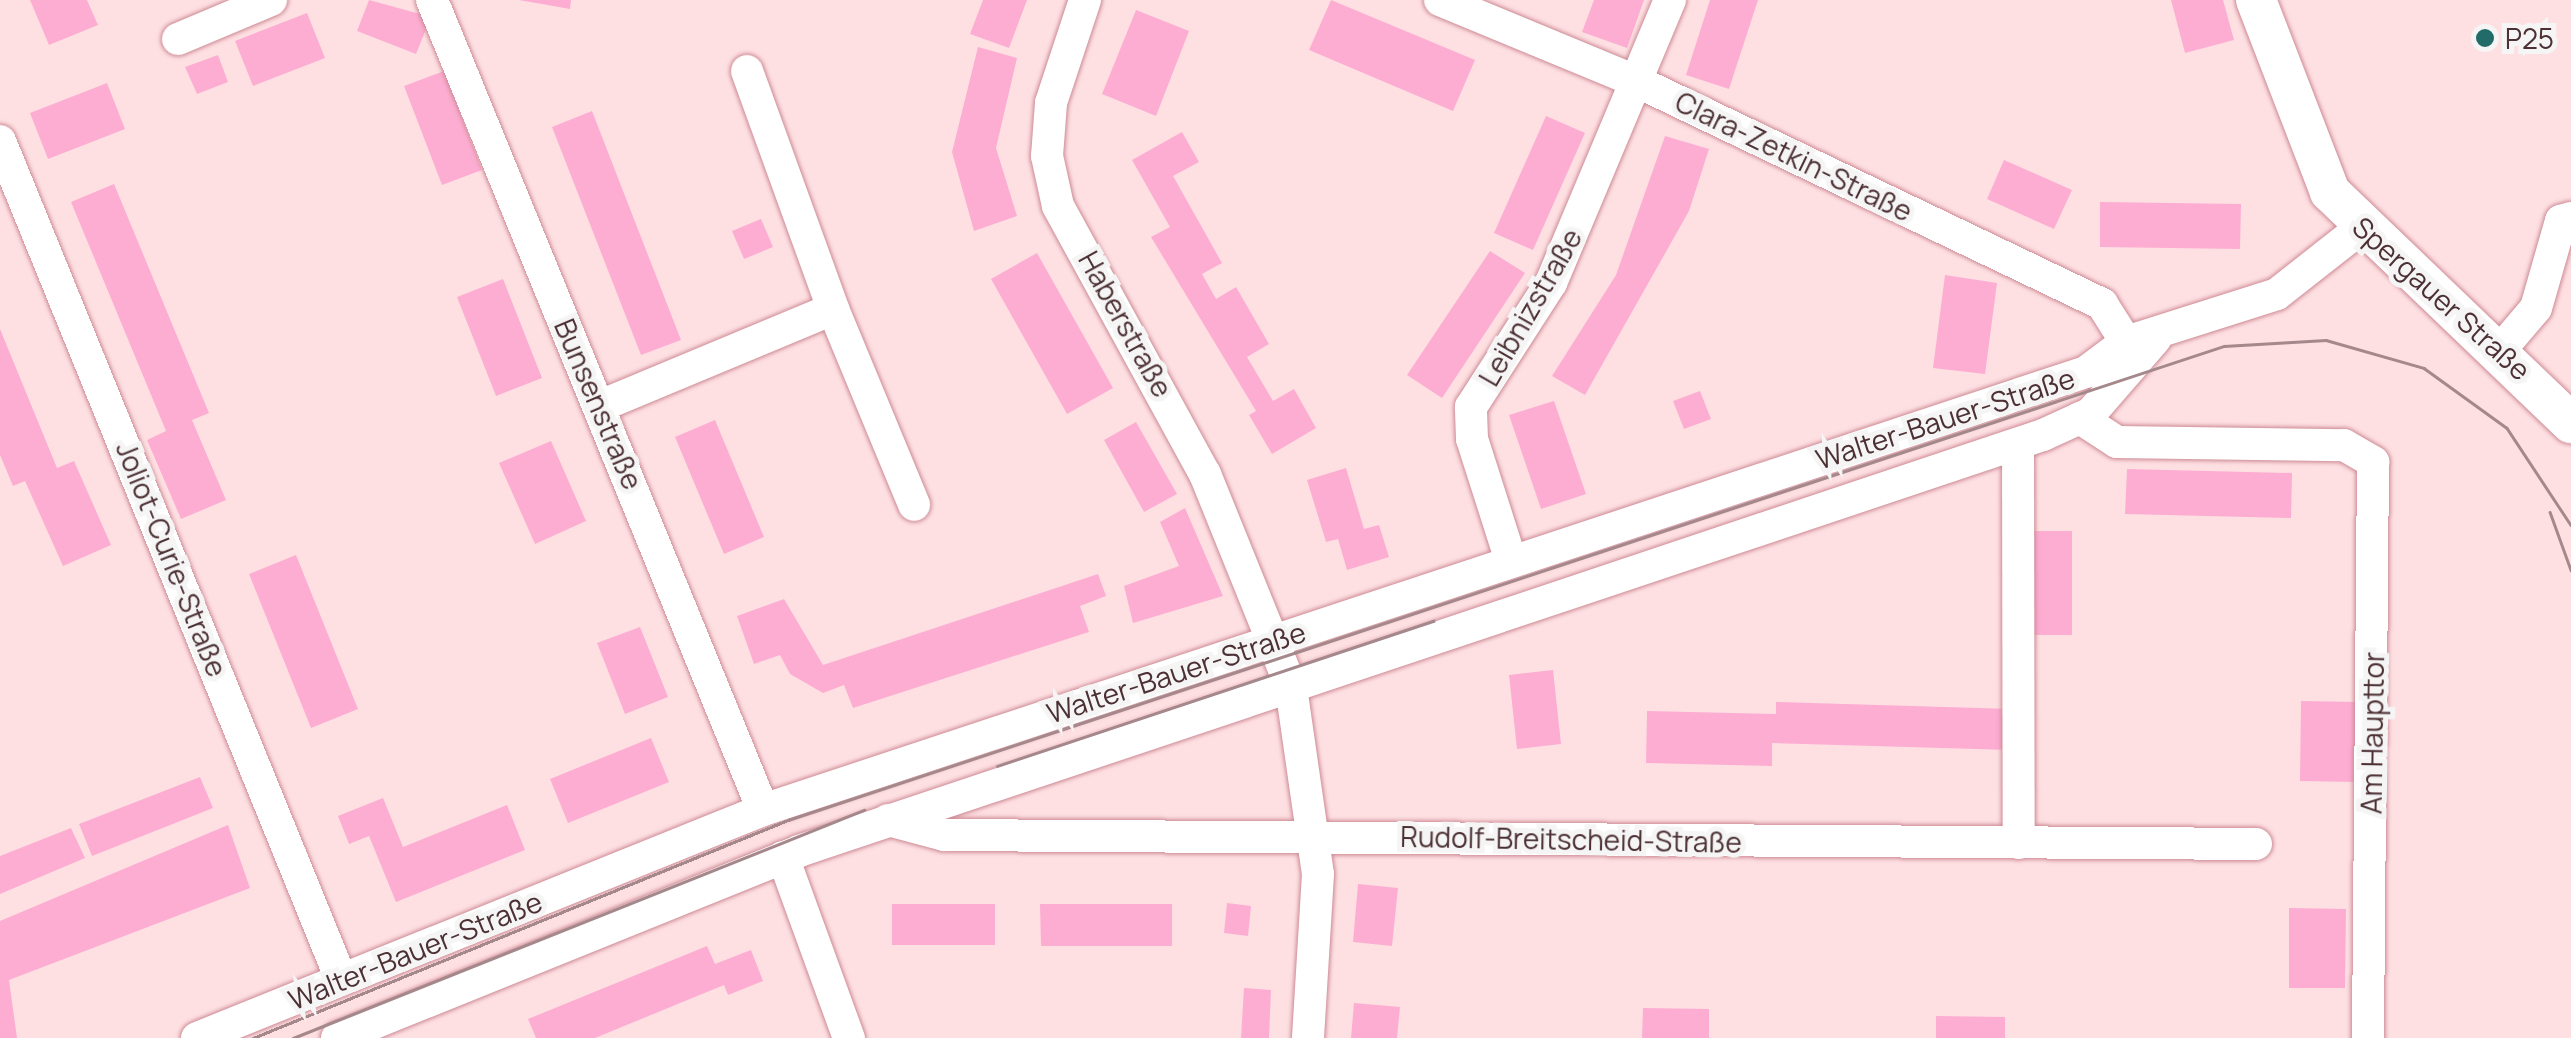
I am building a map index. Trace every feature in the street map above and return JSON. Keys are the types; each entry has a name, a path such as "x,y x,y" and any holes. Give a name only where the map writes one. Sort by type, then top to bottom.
{"main road":[{"name":"Spergauer Straße","path":"2256,0 2308,146 2360,228 2502,348 2571,423"}],"street":[{"path":"178,39 271,0"},
{"name":"Bunsenstraße","path":"432,0 763,810"},
{"name":"Haberstraße","path":"1085,0 1052,103 1048,156 1058,206 1138,338 1275,639 1290,688 1316,837 1308,1038"},
{"name":"Clara-Zetkin-Straße","path":"1440,0 1636,80 2102,304 2126,342"},
{"name":"Leibnizstraße","path":"1512,562 1472,440 1471,407 1551,283 1670,0"},
{"path":"747,71 832,309 914,505"},
{"name":"Joliot-Curie-Straße","path":"0,141 341,979"},
{"path":"2502,348 2536,308 2563,267 2561,221 2571,218"},
{"name":"Walter-Bauer-Straße","path":"197,1038 763,810 2086,372 2126,342 2278,294 2360,228"},
{"path":"600,406 832,309"},
{"name":"Walter-Bauer-Straße","path":"354,1035 783,857 2018,444 2080,418 2162,333"},
{"name":"Walter-Bauer-Straße","path":"2080,418 2117,442 2344,445"},
{"path":"2018,444 2018,843"},
{"name":"Am Haupttor","path":"2344,445 2373,462 2368,1038"},
{"name":"Rudolf-Breitscheid-Straße","path":"888,820 944,835 2256,844"},
{"path":"783,857 849,1038"}],"building":[{"path":"30,0 87,0 98,25 49,45"},
{"path":"369,0 431,17 416,54 357,31"},
{"path":"519,0 571,0 570,9"},
{"path":"983,0 1027,0 1009,48 970,34"},
{"path":"1331,0 1475,60 1453,111 1309,50"},
{"path":"1594,0 1644,0 1627,48 1582,32"},
{"path":"1710,0 1758,0 1729,89 1686,75"},
{"path":"2171,0 2223,0 2234,40 2185,53"},
{"path":"1136,10 1189,31 1156,116 1102,94"},
{"path":"307,13 325,58 253,86 235,41"},
{"path":"978,47 1017,58 996,148 1017,216 974,231 952,152"},
{"path":"218,55 228,82 197,94 185,67"},
{"path":"444,71 482,170 442,185 404,86"},
{"path":"107,83 125,129 48,159 30,113"},
{"path":"592,111 681,340 641,355 552,127"},
{"path":"1546,116 1585,133 1533,250 1494,233"},
{"path":"1182,132 1199,162 1173,176 1222,263 1202,274 1216,299 1236,287 1269,344 1247,357 1273,401 1294,389 1316,428 1272,454 1249,415 1256,411 1151,237 1170,227 1132,160"},
{"path":"1665,136 1709,149 1689,211 1585,395 1552,376 1616,275"},
{"path":"2004,160 2072,190 2054,229 1987,199"},
{"path":"114,184 209,413 192,420 226,500 181,519 147,440 166,431 71,202"},
{"path":"2100,202 2241,204 2240,249 2100,247"},
{"path":"761,219 773,247 744,259 732,231"},
{"path":"1490,251 1525,273 1442,398 1407,375"},
{"path":"1037,253 1113,388 1067,414 991,279"},
{"path":"1945,275 1997,283 1985,374 1933,368"},
{"path":"503,279 542,378 496,396 457,297"},
{"path":"0,329 57,468 74,461 111,545 63,566 25,481 13,486 0,455"},
{"path":"1700,391 1711,419 1684,429 1673,401"},
{"path":"1554,401 1586,494 1541,509 1509,415"},
{"path":"715,420 764,537 724,554 675,437"},
{"path":"1136,422 1177,494 1144,512 1104,440"},
{"path":"551,441 586,521 535,544 499,463"},
{"path":"1346,468 1364,529 1379,525 1389,557 1347,570 1338,539 1326,542 1307,480"},
{"path":"2127,469 2292,473 2291,518 2125,514"},
{"path":"1185,508 1223,596 1133,623 1124,586 1179,566 1160,522"},
{"path":"2029,531 2072,531 2072,635 2028,635"},
{"path":"296,555 358,709 311,728 249,574"},
{"path":"1098,574 1106,596 1080,606 1089,632 853,708 844,685 823,693 790,674 780,655 754,664 737,616 784,599 823,665"},
{"path":"640,627 668,697 625,714 597,643"},
{"path":"1553,670 1561,744 1517,749 1509,675"},
{"path":"2301,701 2359,702 2357,782 2300,781"},
{"path":"1776,702 2012,709 2011,750 1772,743 1772,766 1646,763 1647,711 1776,714"},
{"path":"651,738 669,782 568,823 550,779"},
{"path":"200,777 213,808 92,856 79,824"},
{"path":"383,798 403,847 507,805 525,850 396,902 369,836 349,844 338,816"},
{"path":"228,825 250,888 9,980 17,1038 0,1038 0,921"},
{"path":"71,828 85,858 0,894 0,856"},
{"path":"1358,884 1398,888 1392,946 1353,942"},
{"path":"1227,903 1251,906 1248,936 1224,933"},
{"path":"892,904 995,904 995,945 892,945"},
{"path":"1040,904 1172,904 1172,946 1041,946"},
{"path":"2289,908 2346,909 2345,988 2289,988"},
{"path":"707,946 715,964 751,950 763,981 728,995 724,985 595,1038 536,1038 528,1019"},
{"path":"1244,988 1271,990 1269,1038 1241,1038"},
{"path":"1354,1003 1400,1007 1397,1038 1351,1038"},
{"path":"1643,1008 1709,1009 1709,1038 1642,1038"},
{"path":"1936,1016 2005,1017 2005,1038 1936,1038"}],"tram line":[{"path":"253,1038 788,820 2224,346 2326,340 2424,368 2507,428 2571,525"},
{"path":"2550,512 2571,570"},
{"path":"997,766 1434,621"},
{"path":"293,1038 864,810"}],"place":[{"name":"P25","path":"2485,38"}]}
